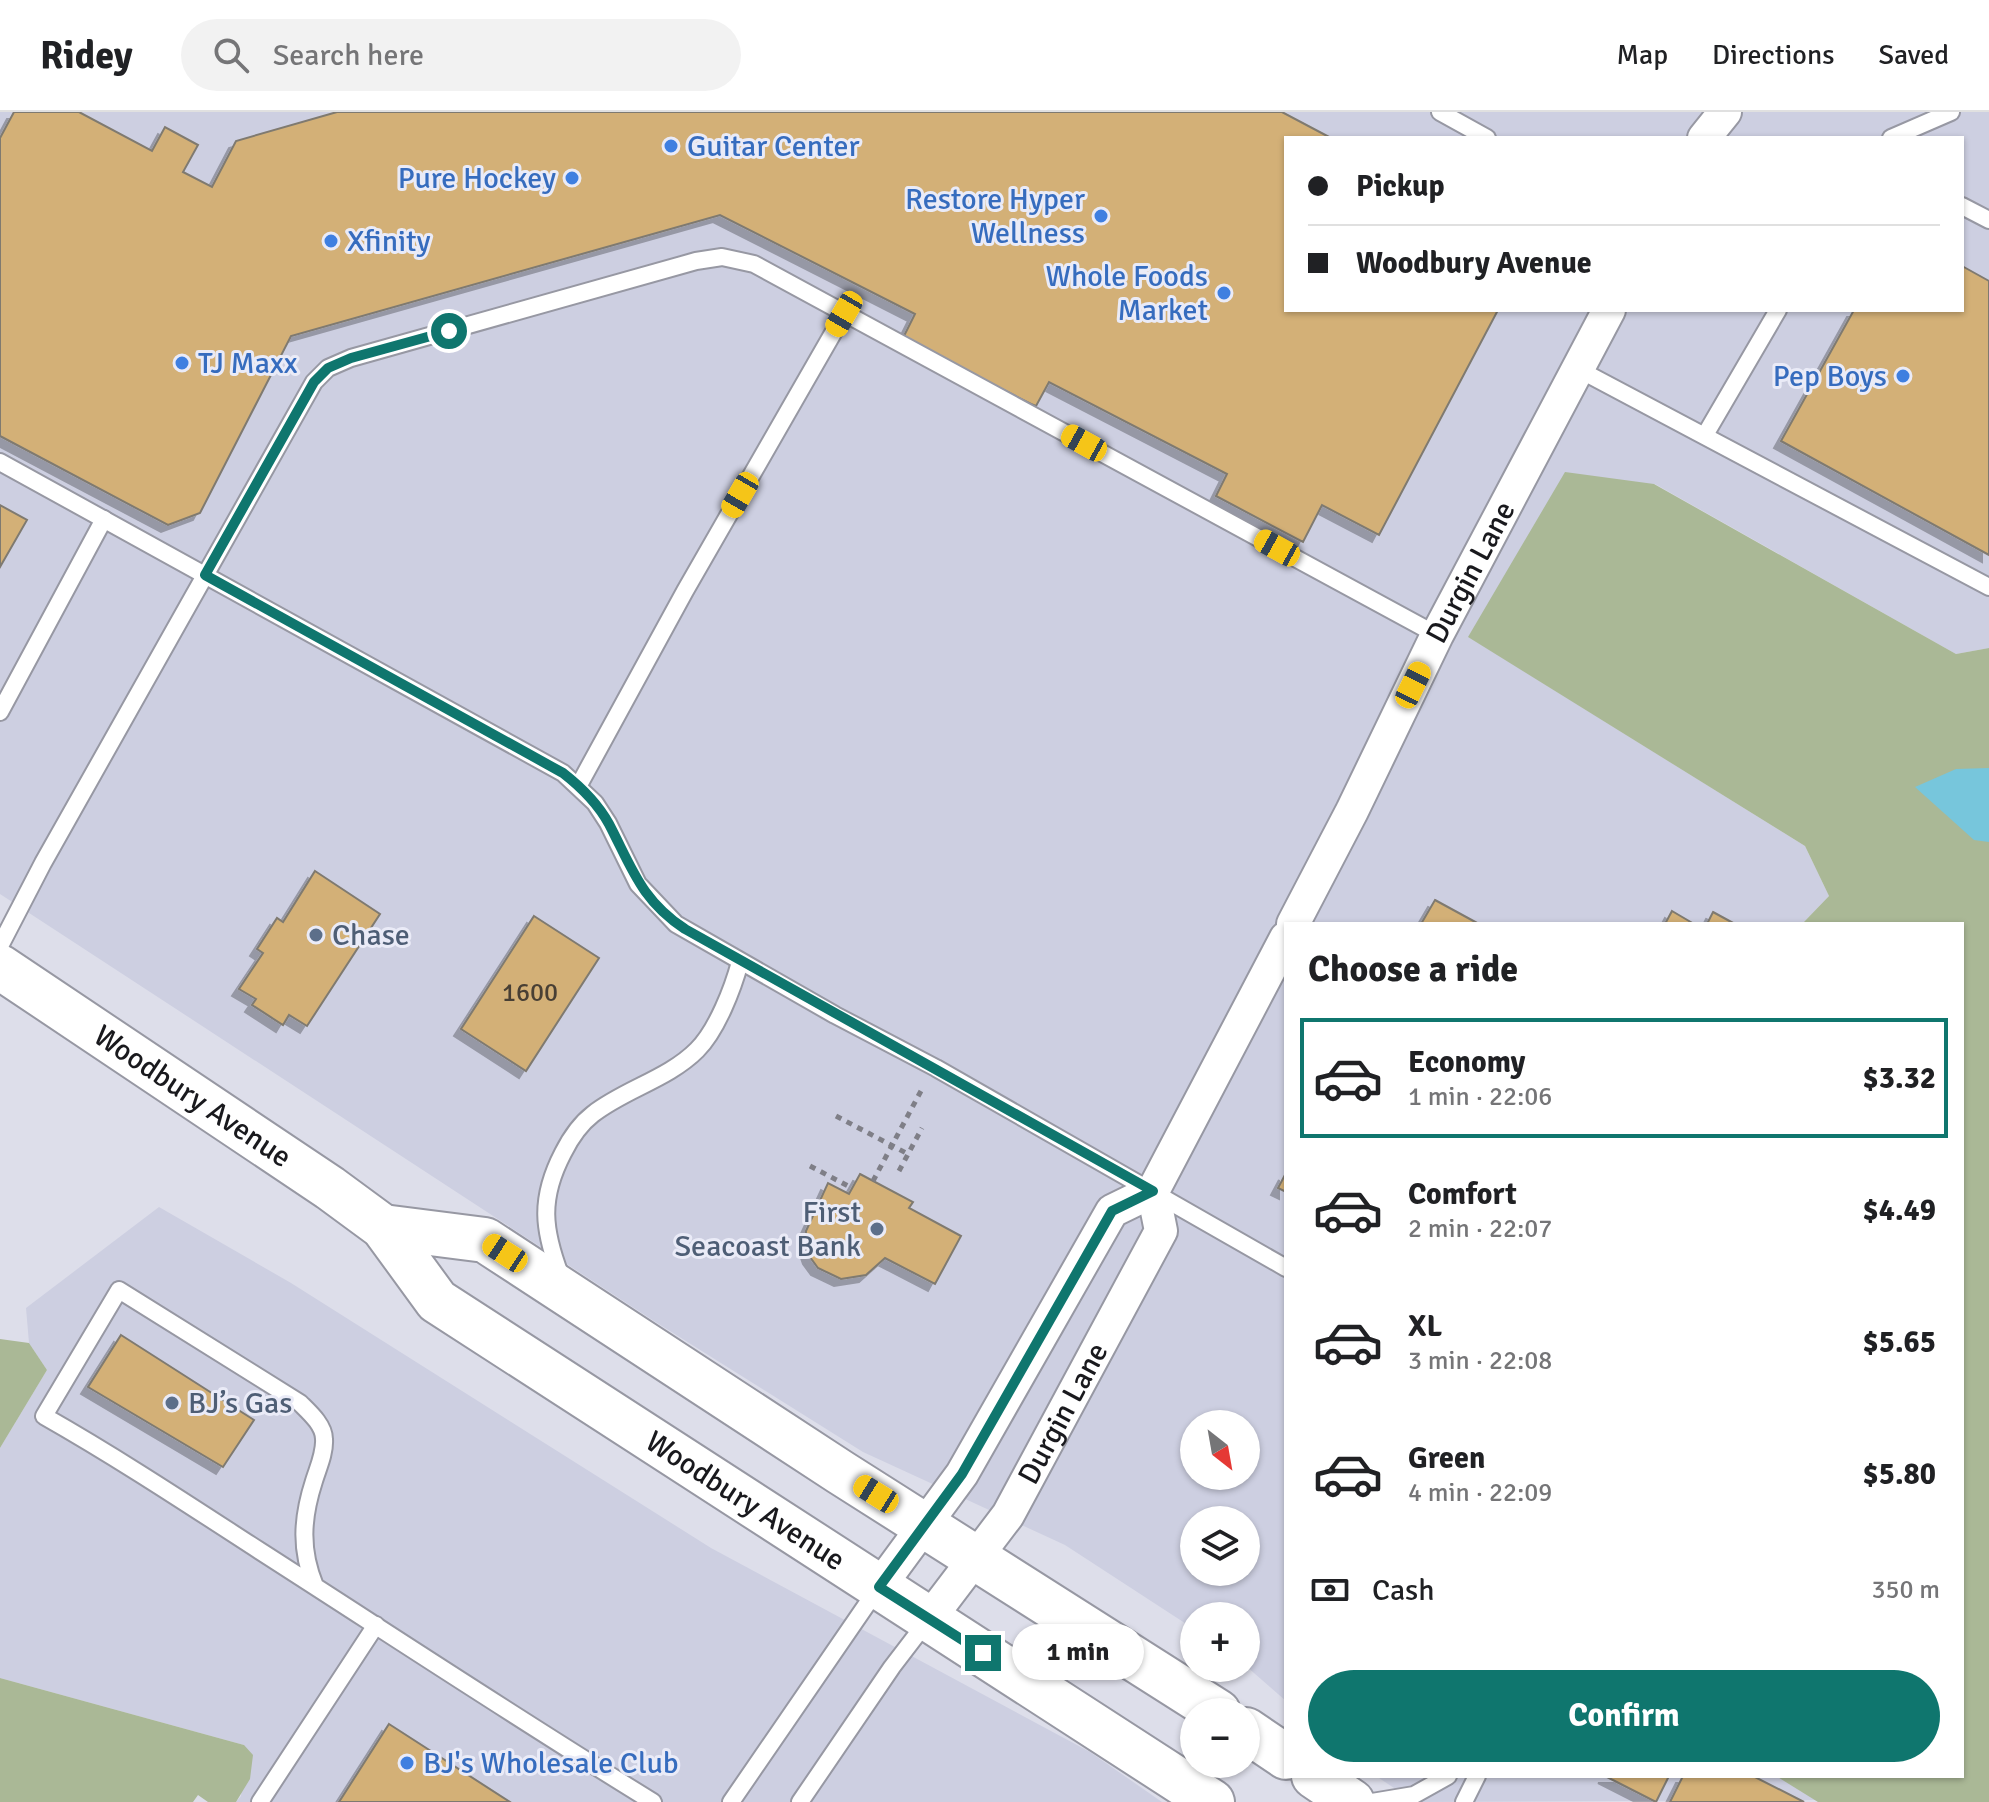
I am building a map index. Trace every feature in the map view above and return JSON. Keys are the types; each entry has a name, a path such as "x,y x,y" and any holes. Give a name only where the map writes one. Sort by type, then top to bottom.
{"main road":[{"name":"Woodbury Avenue","path":"0,967 330,1188 383,1227 437,1301 1212,1802"},
{"name":"Woodbury Avenue","path":"383,1227 485,1240 1196,1698"},
{"path":"1260,1739 1284,1756"},
{"path":"1317,1778 1352,1802"}],"street":[{"path":"1706,136 1725,112"},
{"name":"Durgin Lane","path":"1294,922 1437,635 1608,312"},
{"path":"1153,1191 1284,942"},
{"name":"Durgin Lane","path":"879,1587 962,1474 1112,1211 1153,1191 1161,1231 1008,1515 929,1619"}],"lane":[{"path":"1440,112 1483,136"},
{"path":"1896,136 1951,112"},
{"path":"1964,207 1989,220"},
{"path":"0,946 43,863 314,382 328,368 351,358 696,261 722,257 754,264 1437,635"},
{"path":"1705,435 1777,312"},
{"path":"579,785 685,591 844,314"},
{"path":"1578,369 1989,587"},
{"path":"0,462 525,749 579,785 608,823 631,871 647,895 676,924 1284,1267"},
{"path":"0,712 104,519"},
{"path":"567,1294 549,1246 545,1218 555,1168 571,1138 591,1115 637,1087 670,1072 699,1048 731,994 740,962"},
{"path":"315,1586 306,1564 305,1516 321,1462 325,1436 313,1416 300,1403 119,1290 44,1416 653,1802"},
{"path":"731,1802 879,1587"},
{"path":"800,1802 892,1667 929,1619"},
{"path":"260,1802 376,1625"},
{"path":"1372,1802 1414,1795 1444,1778"},
{"path":"1464,1802 1476,1778"}],"path":[{"path":"873,1181 921,1091"},
{"path":"836,1116 908,1154"},
{"path":"899,1171 922,1128"},
{"path":"810,1166 852,1188"}],"shaded area":[{"path":"0,112 1989,112 1989,648 1956,654 1655,484 1469,637 1805,846 1829,896 1804,922 1284,922 1284,1699 1260,1678 1260,1602 1180,1602 1180,1620 1065,1545 863,1452 654,1321 0,894"},
{"path":"159,1207 291,1283 711,1548 1090,1752 1162,1802 236,1802 241,1796 244,1745 0,1678 0,1448 47,1370 29,1343 26,1308"},
{"path":"1379,1778 1780,1778 1818,1800 1415,1802"}],"green space":[{"path":"1565,472 1654,484 1956,654 1989,648 1989,1802 1818,1802 1779,1778 1964,1778 1964,922 1804,922 1829,896 1805,846 1468,637"},
{"path":"0,1339 29,1343 47,1370 0,1448"},
{"path":"0,1678 244,1745 253,1755 250,1779 236,1802 208,1802 198,1795 193,1802 0,1802"}],"water":[{"path":"1989,768 1989,842 1974,840 1915,787 1956,769"}],"building":[{"path":"14,112 79,112 152,151 165,127 198,145 183,172 212,187 236,141 337,112 1282,112 1327,136 1284,136 1284,312 1497,312 1379,535 1322,505 1303,542 1216,496 1227,474 1049,382 1036,406 1031,404 903,338 915,314 720,215 291,336 200,513 168,525 0,436 0,138"},
{"name":"Pep Boys","path":"1964,267 1989,281 1989,555 1781,441 1853,312 1964,312"},
{"path":"0,505 27,520 0,567"},
{"name":"Chase","path":"315,871 380,914 307,1026 289,1015 283,1025 252,1005 256,999 239,989 263,953 257,949 277,918 283,922"},
{"path":"1435,900 1475,922 1422,922"},
{"path":"1672,911 1691,922 1666,922"},
{"path":"1713,912 1731,922 1708,922"},
{"path":"534,916 599,958 526,1071 461,1029"},
{"name":"First Seacoast Bank","path":"860,1174 913,1202 909,1208 961,1236 935,1284 885,1258 866,1275 841,1279 818,1268 810,1257 806,1231 828,1183 849,1194"},
{"path":"1284,1177 1284,1191 1278,1188"},
{"name":"BJ’s Gas","path":"121,1335 254,1420 223,1467 88,1387"},
{"name":"BJ's Wholesale Club","path":"389,1724 510,1802 339,1802"},
{"path":"1609,1778 1668,1778 1656,1802"},
{"path":"1682,1778 1757,1778 1804,1802 1670,1802"}],"place":[{"name":"Guitar Center","path":"671,146"},
{"name":"Pure Hockey","path":"572,178"},
{"name":"Restore Hyper Wellness","path":"1101,216"},
{"name":"Xfinity","path":"331,241"},
{"name":"Whole Foods Market","path":"1224,293"},
{"name":"TJ Maxx","path":"182,363"},
{"name":"Pep Boys","path":"1903,376"},
{"name":"Chase","path":"316,935"},
{"name":"First Seacoast Bank","path":"877,1229"},
{"name":"BJ’s Gas","path":"172,1403"},
{"name":"BJ's Wholesale Club","path":"407,1763"}],"route":[{"path":"449,331 351,358 328,368 314,382 205,575 525,749 563,773 595,803 647,895 676,924 1153,1191 1112,1211 962,1474 879,1587 983,1653"}]}
